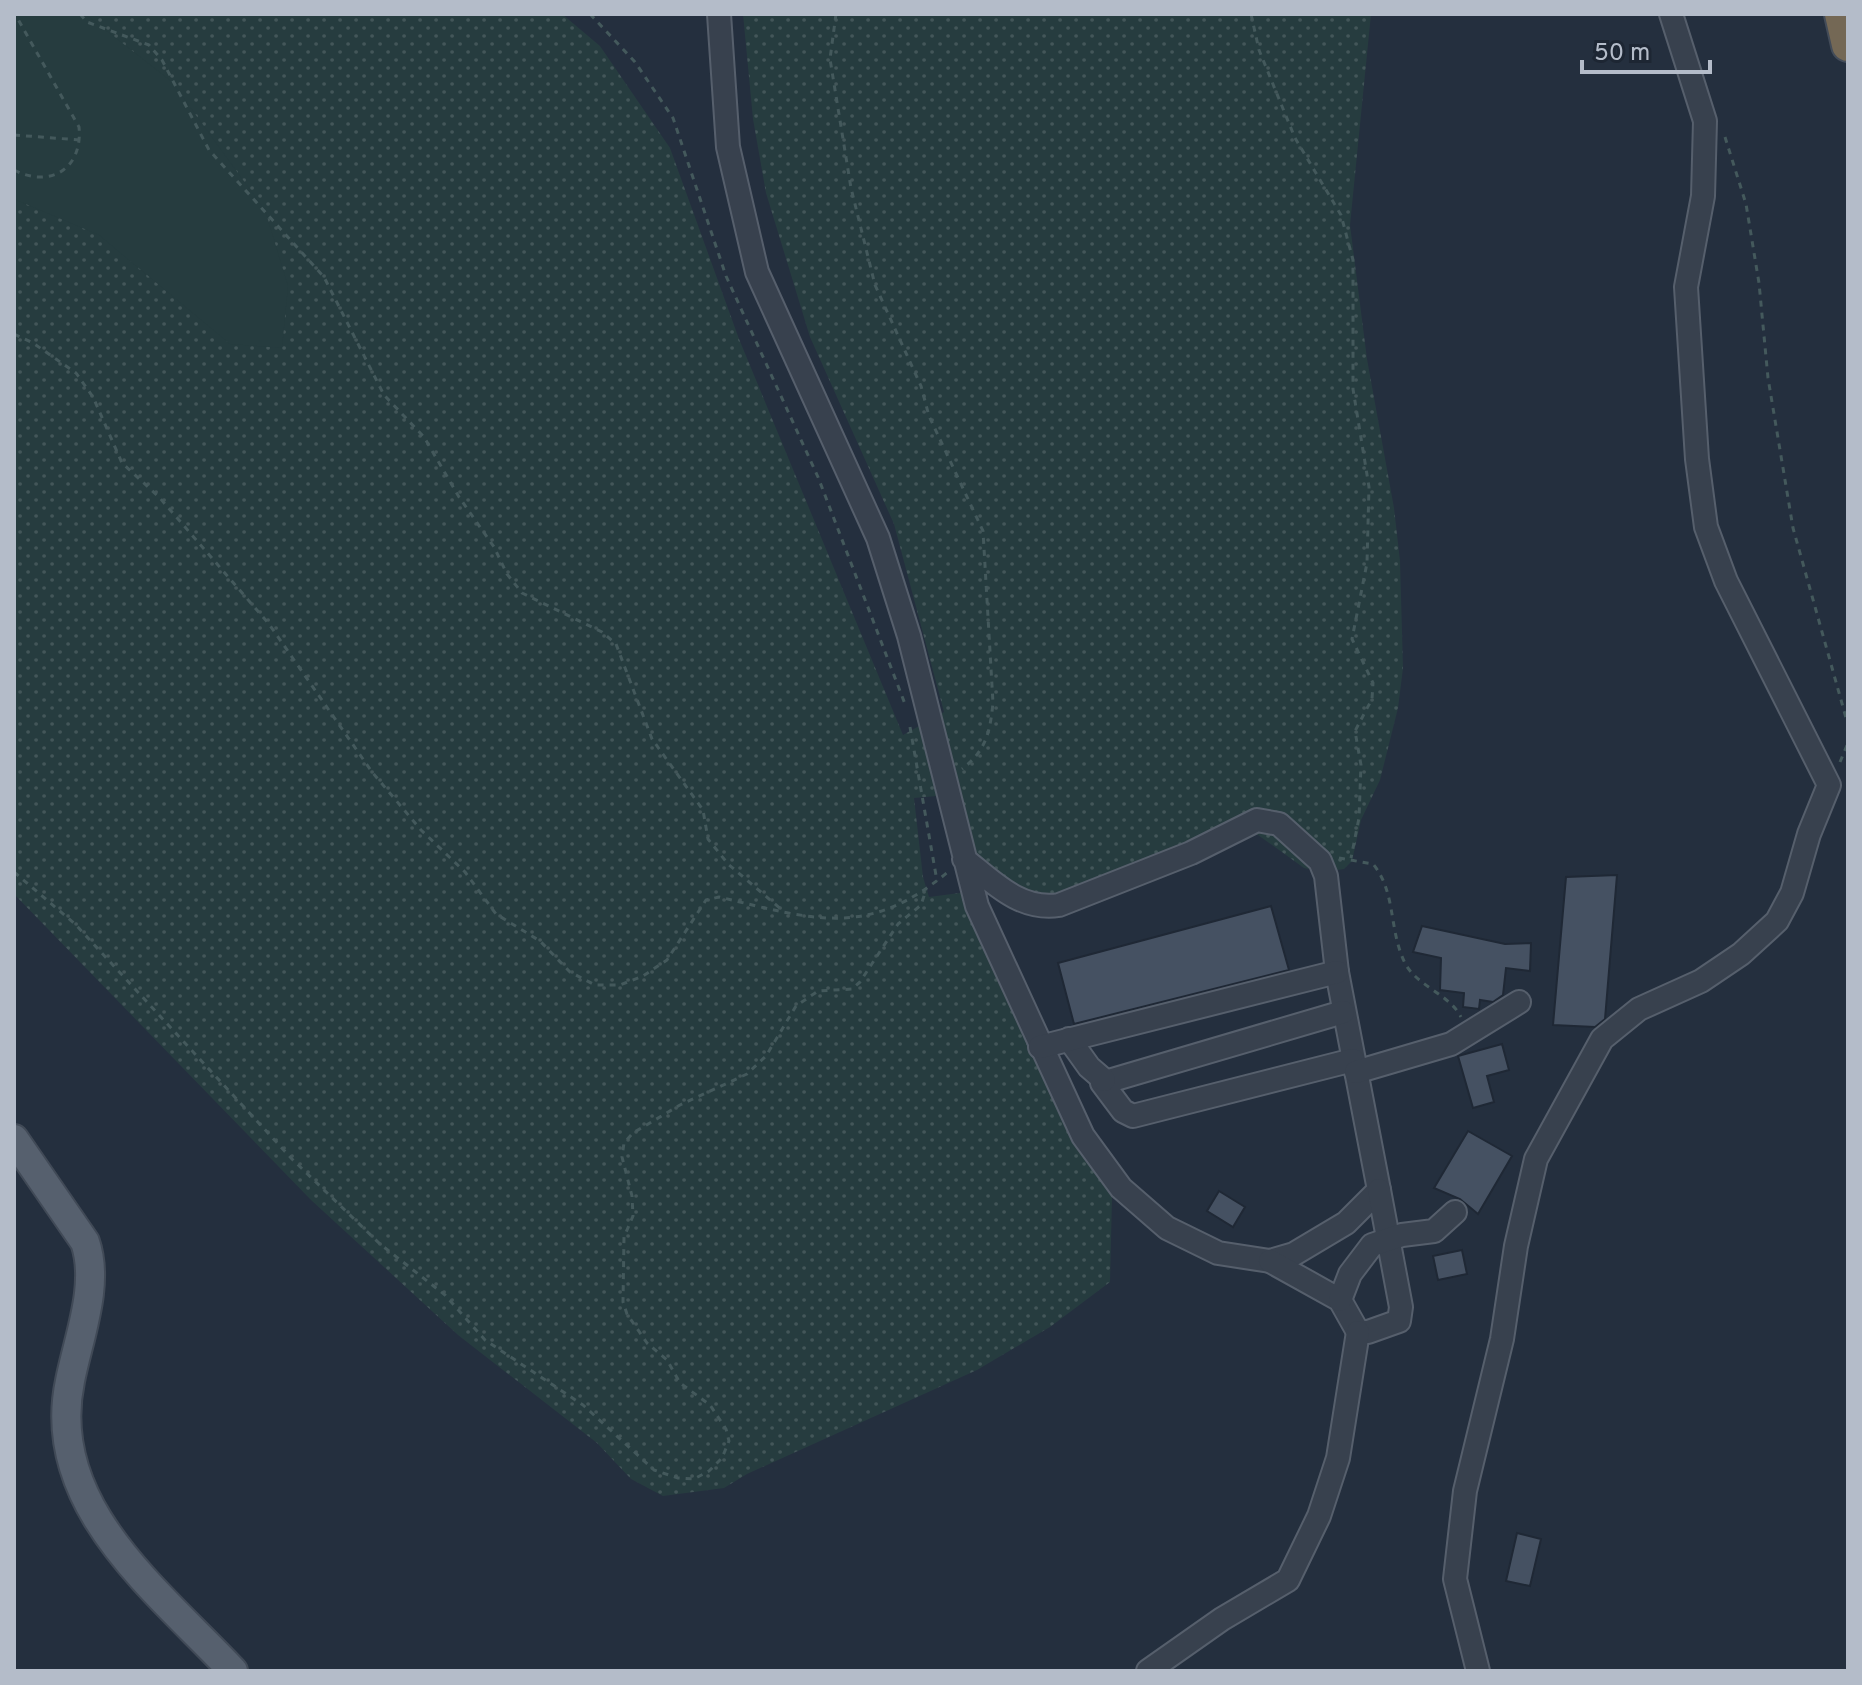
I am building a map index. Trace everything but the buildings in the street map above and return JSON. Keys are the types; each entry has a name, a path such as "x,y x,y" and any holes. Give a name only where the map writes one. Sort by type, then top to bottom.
{"highway":[{"path":"1841,14 1848,45"}],"main road":[{"path":"14,1139 85,1242 89,1255 89,1287 66,1397 65,1438 77,1484 93,1516 134,1567 233,1671"}],"street":[{"path":"719,14 728,147 757,272 878,538 909,636 964,859 983,920 1083,1136 1121,1188 1167,1228 1218,1253 1270,1261 1340,1300 1358,1332 1338,1458 1319,1516 1288,1580 1222,1619 1148,1671"},
{"path":"1478,1671 1455,1579 1465,1491 1502,1339 1516,1246 1536,1159 1602,1039 1639,1009 1711,974 1741,954 1777,921 1792,893 1809,834 1829,785 1726,581 1706,527 1697,459 1686,287 1703,196 1705,121 1671,14"},
{"path":"964,859 1005,891 1041,907 1059,905 1191,853 1257,820 1279,824 1320,861 1326,876 1343,1012 1390,1239 1402,1315 1393,1325 1358,1332"},
{"path":"1040,1047 1337,972"},
{"path":"1104,1080 1103,1085 1123,1111 1133,1116 1354,1066 1469,1035 1519,1002"},
{"path":"1104,1080 1343,1012"},
{"path":"1069,1039 1089,1067 1104,1080"},
{"path":"1270,1261 1315,1245 1346,1223 1379,1190"},
{"path":"1340,1300 1350,1274 1372,1245 1434,1231 1455,1212"}],"path":[{"path":"14,170 37,178 66,168 77,157 80,140 79,127 15,14"},
{"path":"80,14 87,22 149,45 162,60 209,150 324,277 384,395 424,437 459,497 494,547 507,574 522,593 602,632 616,644 652,739 703,810 708,839 728,864 785,912"},
{"path":"590,14 635,62 673,118 726,276 818,477 908,713 937,881"},
{"path":"836,14 830,59 851,188 875,285 916,374 929,416 983,531 993,703 991,728 985,747 974,760 946,781"},
{"path":"1251,14 1259,50 1295,138 1341,215 1353,260 1352,377 1367,473 1369,513 1367,563 1352,639 1373,683 1372,699 1355,731 1361,778 1359,818 1351,858"},
{"path":"1722,128 1746,204 1759,283 1768,378 1793,528 1848,725"},
{"path":"14,135 80,140"},
{"path":"14,334 33,343 76,373 93,397 122,463 159,497 269,624 372,772 421,830 481,890 496,914 540,941 570,972 595,985 620,985 643,976 667,960 706,900 719,897 829,920 858,918 926,890 964,859"},
{"path":"1337,858 1373,864 1387,881 1396,940 1408,968 1458,1011 1469,1035"},
{"path":"14,872 75,924 292,1159 380,1244 445,1295 485,1340 583,1405 654,1470 694,1479 715,1465 729,1441 710,1405 680,1383 667,1360 647,1343 627,1314 623,1291 624,1237 633,1216 632,1196 622,1157 624,1143 633,1133 680,1105 747,1074 766,1056 796,1006 818,991 852,989 860,982 898,924 921,905 926,890"}],"green space":[{"path":"14,14 562,14 600,46 670,148 739,339 903,735 944,712 894,524 810,337 766,193 753,119 743,14 1371,14 1350,225 1367,359 1394,508 1400,561 1403,668 1398,708 1380,780 1361,820 1352,861 1344,869 1323,872 1304,868 1258,835 1243,834 1047,913 986,888 948,795 914,798 923,877 929,897 967,892 1021,1029 1112,1197 1110,1282 1050,1327 977,1370 747,1474 724,1488 663,1496 631,1479 597,1443 458,1335 311,1200 14,894"},
{"path":"14,14 85,14 171,81 265,210 288,286 282,348 230,344 99,235 14,199"}]}
